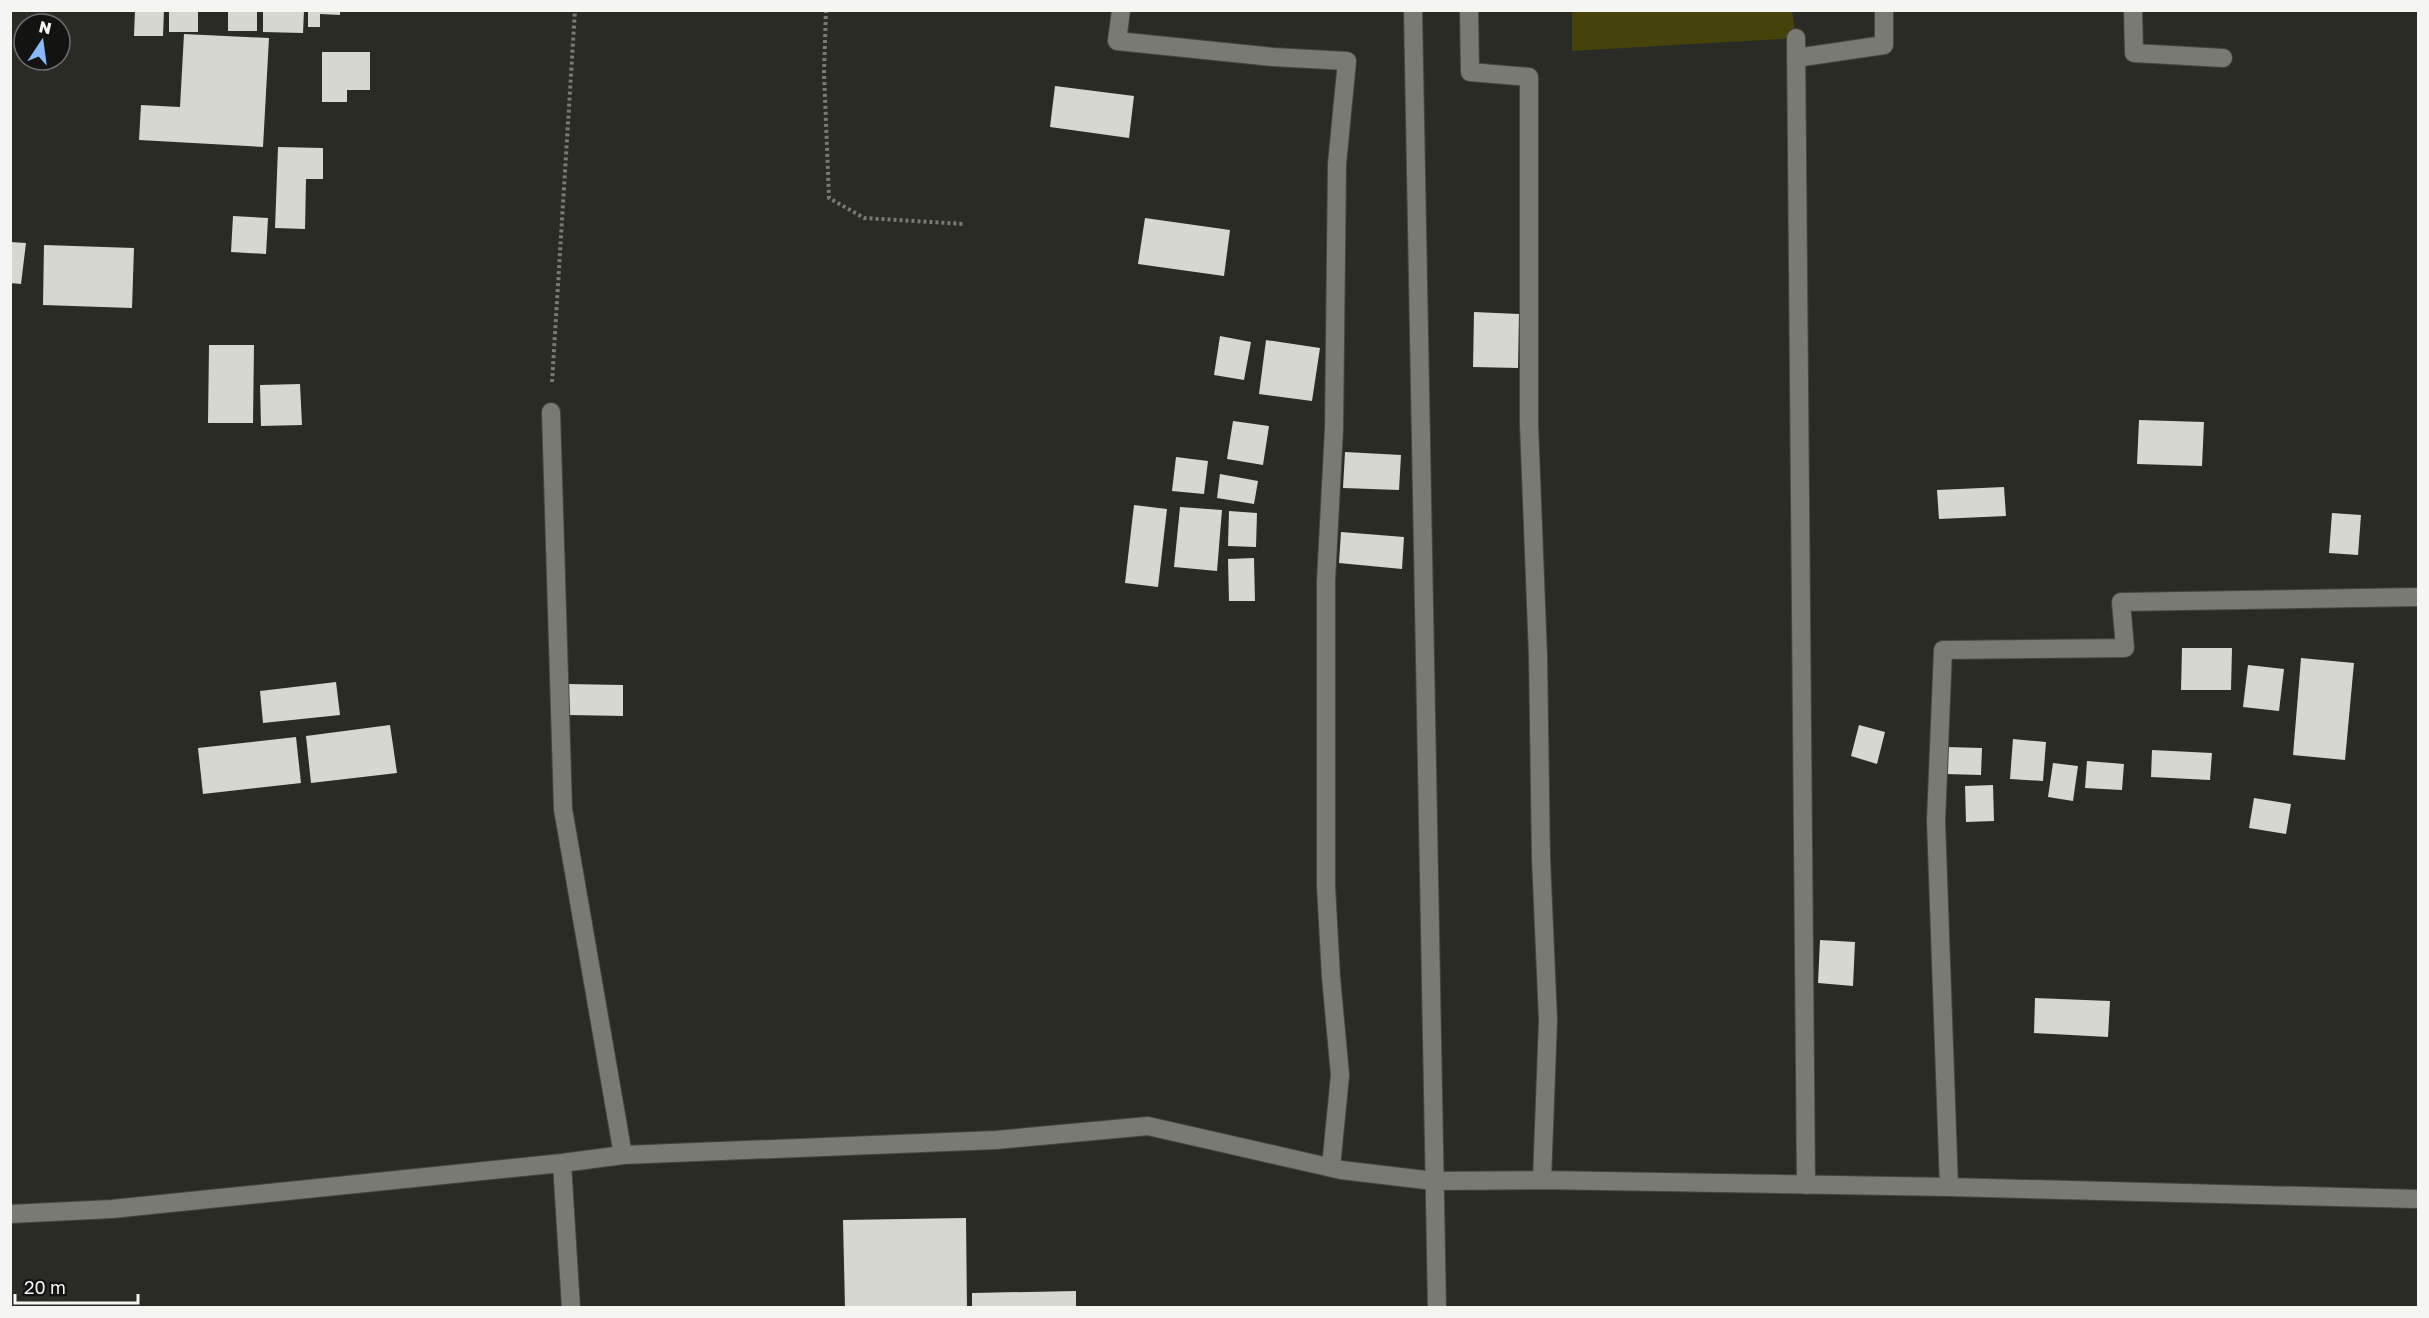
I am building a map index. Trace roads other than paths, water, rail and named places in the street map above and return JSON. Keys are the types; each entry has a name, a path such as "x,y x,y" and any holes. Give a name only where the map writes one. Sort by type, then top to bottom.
{"street":[{"path":"1121,10 1117,41 1273,57 1347,61 1337,164 1335,417 1326,581 1326,886 1340,1075 1332,1167"},
{"path":"1413,10 1437,1308"},
{"path":"1470,10 1470,72 1529,77 1529,424 1538,656 1541,858 1548,1020 1542,1180"},
{"path":"1796,58 1884,45 1884,10"},
{"path":"2133,10 2134,53 2223,58"},
{"path":"1796,38 1806,1185"},
{"path":"551,412 563,809 623,1155"},
{"path":"1949,1187 1936,821 1943,650 2126,648 2121,602 2418,597"},
{"path":"10,1214 111,1209 623,1155 996,1140 1148,1126 1332,1167 1434,1181 1542,1180 1949,1187 2418,1199"},
{"path":"562,1163 571,1308"}]}
